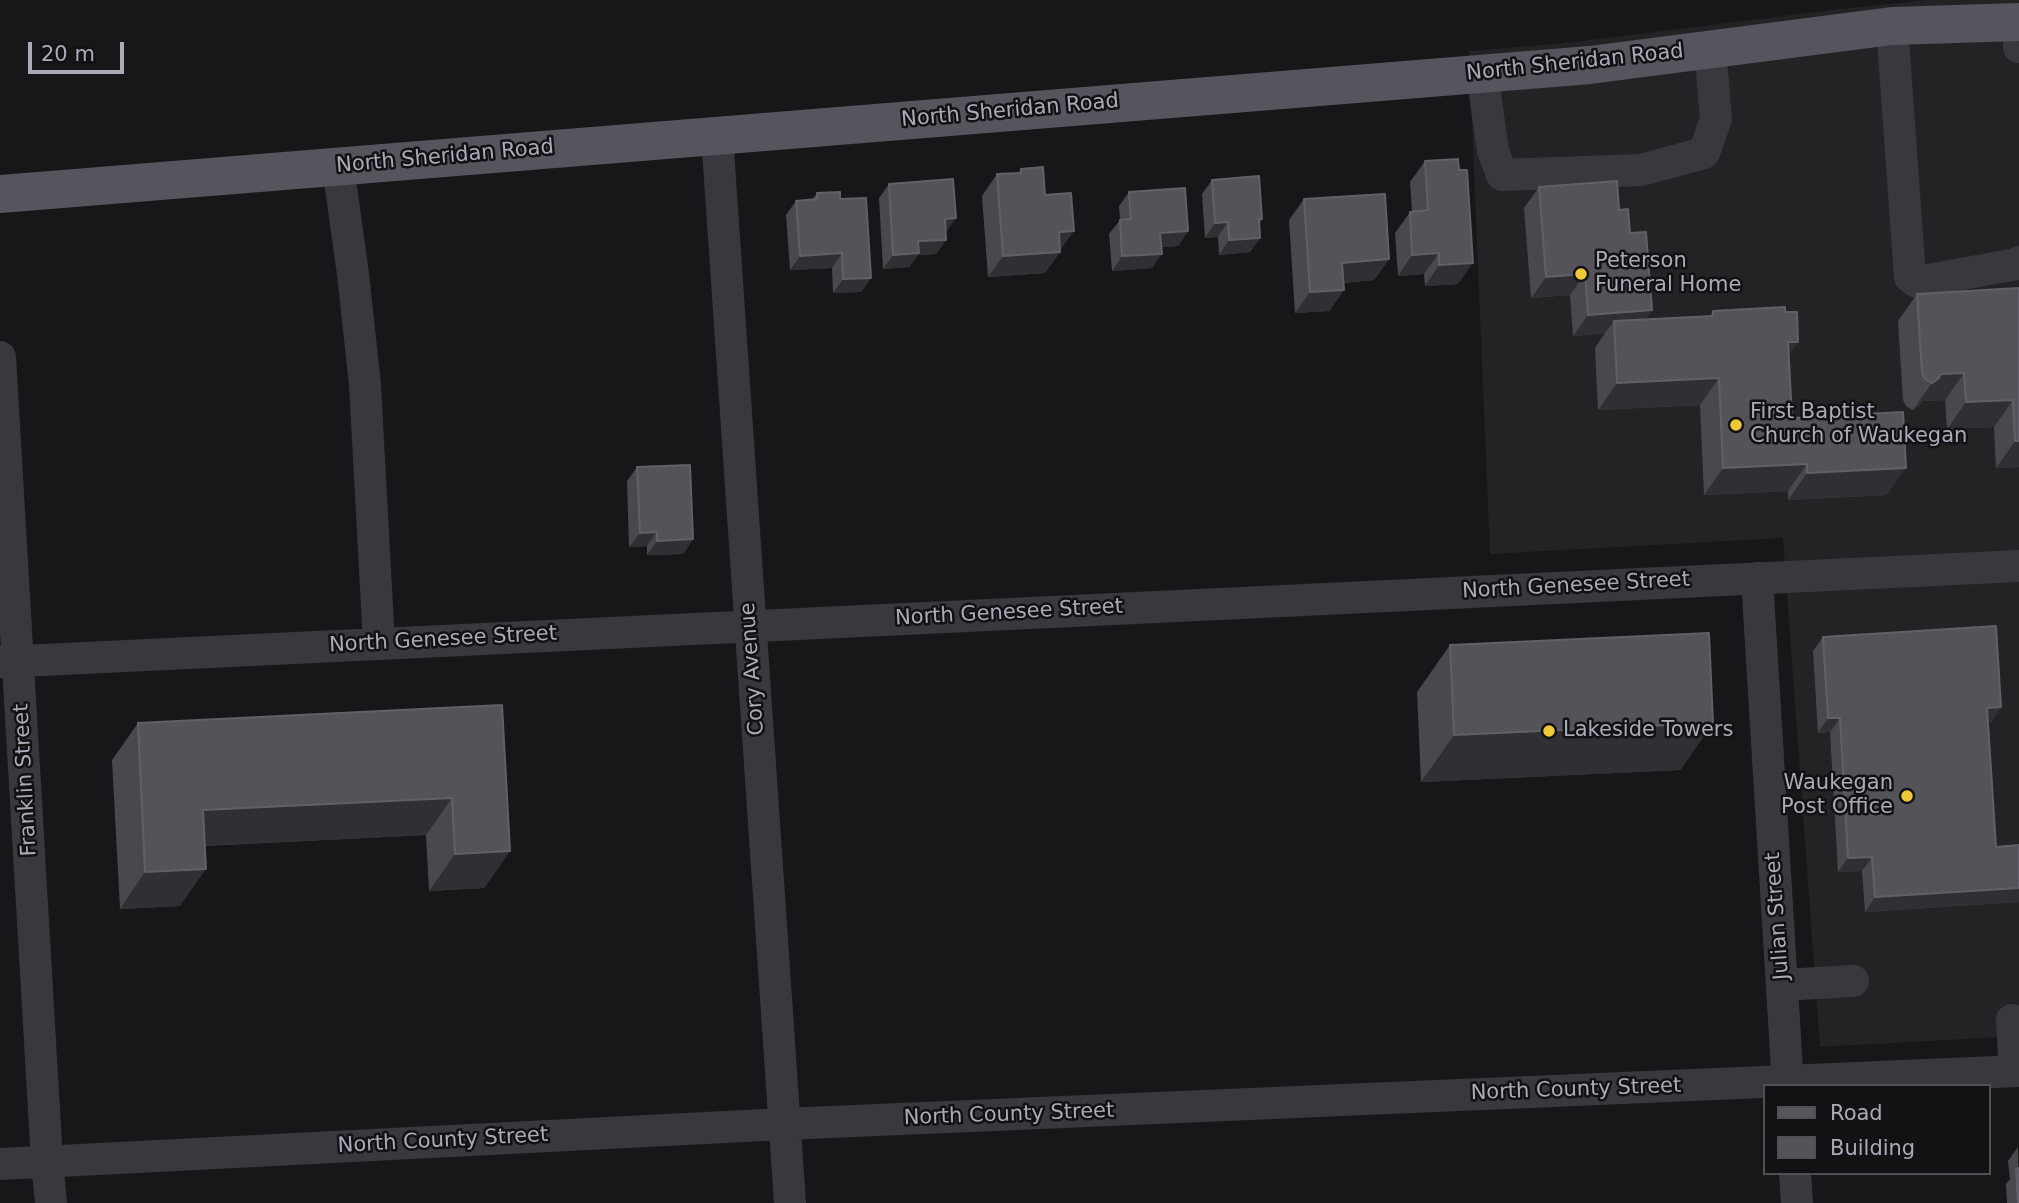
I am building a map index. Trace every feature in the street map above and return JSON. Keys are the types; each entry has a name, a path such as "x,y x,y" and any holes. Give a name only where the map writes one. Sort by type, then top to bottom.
{"main road":[{"name":"North Sheridan Road","path":"0,194 1590,65 1892,26 2019,30"}],"street":[{"path":"1892,26 1910,276 1917,282 2019,262"},
{"path":"1482,73 1493,151 1502,175 1641,170 1704,153 1717,119 1710,50"},
{"name":"Cory Avenue","path":"717,135 790,1203"},
{"path":"338,166 365,385 379,643"},
{"name":"Franklin Street","path":"0,357 10,662 51,1203"},
{"name":"North Genesee Street","path":"10,662 2019,566"},
{"name":"Julian Street","path":"1757,578 1788,1083"},
{"path":"1782,985 1853,981"},
{"path":"2012,1020 2017,1071"},
{"name":"North County Street","path":"0,1164 784,1124 1788,1083 2017,1071"},
{"path":"1795,1175 1797,1203"}],"shaded area":[{"path":"1929,0 2019,0 2019,1036 1820,1047 1783,538 1490,554 1469,51 1575,42"}],"building":[{"path":"1458,159 1459,170 1467,170 1473,263 1439,265 1439,253 1412,255 1410,212 1428,210 1425,161"},
{"path":"1043,167 1045,195 1071,193 1074,231 1059,232 1060,252 1003,256 997,174 1021,173 1021,169"},
{"path":"1259,176 1262,219 1259,219 1260,238 1229,240 1228,222 1215,223 1212,180"},
{"path":"953,179 956,218 945,219 946,240 918,241 919,253 893,255 889,184"},
{"name":"Peterson Funeral Home","path":"1617,181 1619,210 1628,209 1630,233 1646,232 1652,310 1588,315 1585,274 1546,277 1539,187"},
{"path":"1185,188 1188,231 1160,233 1162,254 1122,256 1120,220 1131,219 1129,192"},
{"path":"840,192 840,199 866,198 871,278 843,279 842,253 800,256 796,201 817,199 817,193"},
{"path":"1385,194 1389,259 1342,263 1344,290 1310,292 1304,199"},
{"path":"2019,288 2019,441 2015,441 2013,400 1966,402 1964,373 1941,374 1932,383 1925,379 1922,373 1917,294"},
{"path":"1785,307 1785,312 1797,312 1798,342 1788,342 1792,418 1903,412 1906,468 1807,473 1807,464 1723,468 1719,378 1617,383 1614,321 1713,316 1713,311"},
{"path":"690,465 693,539 657,541 657,532 640,533 637,467"},
{"name":"Waukegan Post Office","path":"1996,626 2001,707 1987,708 1996,847 2019,845 2019,888 1875,897 1872,857 1848,858 1840,718 1828,718 1823,637"},
{"path":"1709,633 1713,723 1454,735 1450,645"},
{"path":"502,705 510,851 455,854 452,798 203,810 206,869 145,872 138,723"},
{"path":"2019,1168 2019,1203 2018,1203 2016,1169"}],"place":[{"name":"Peterson Funeral Home","path":"1581,274"},
{"name":"First Baptist Church of Waukegan","path":"1736,425"},
{"name":"Lakeside Towers","path":"1549,731"},
{"name":"Waukegan Post Office","path":"1907,796"}]}
